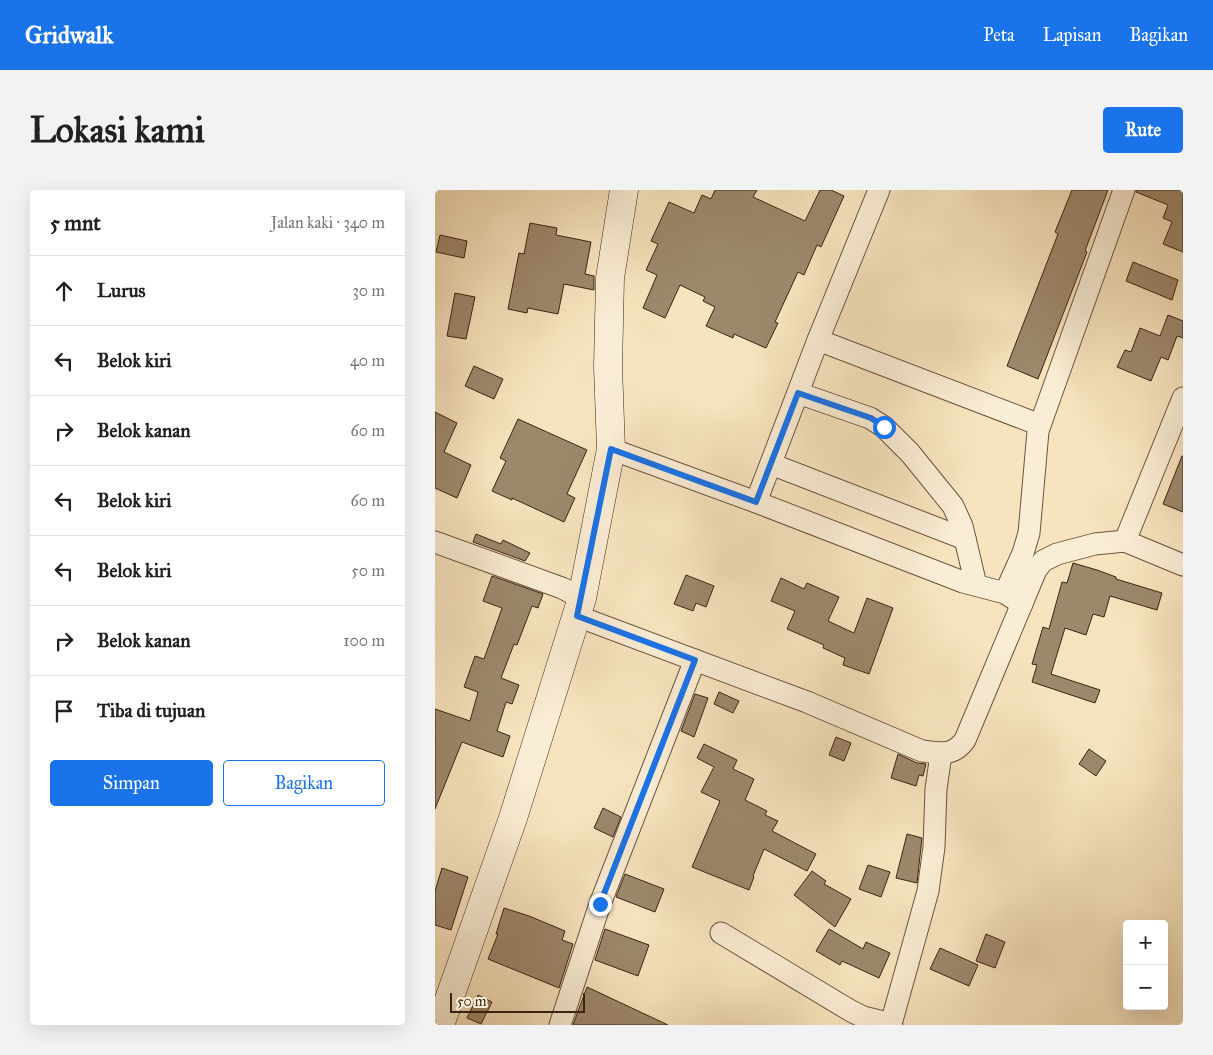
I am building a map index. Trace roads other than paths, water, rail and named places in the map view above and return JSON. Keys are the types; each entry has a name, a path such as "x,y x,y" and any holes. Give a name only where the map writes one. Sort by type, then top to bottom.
{"main road":[{"path":"440,1025 513,818 580,607 611,449 608,367 610,278 624,190"}],"street":[{"path":"756,502 818,340 879,190"},
{"path":"435,542 562,588 580,607 695,660 807,702 922,751 941,754 959,748 965,740 1014,599 1029,533 1038,431 1124,190"},
{"path":"818,340 1040,425"},
{"path":"798,393 871,418 884,427 910,453 953,506 963,526 977,585"},
{"path":"1125,541 1183,398"},
{"path":"611,449 756,502 963,582 977,585 1014,599"},
{"path":"771,464 965,539"},
{"path":"1014,599 1043,562 1057,554 1095,544 1125,541 1183,565"},
{"path":"560,1025 600,904 695,660"},
{"path":"721,933 851,1012 891,1025 928,891 935,847 936,789 941,754"}]}
